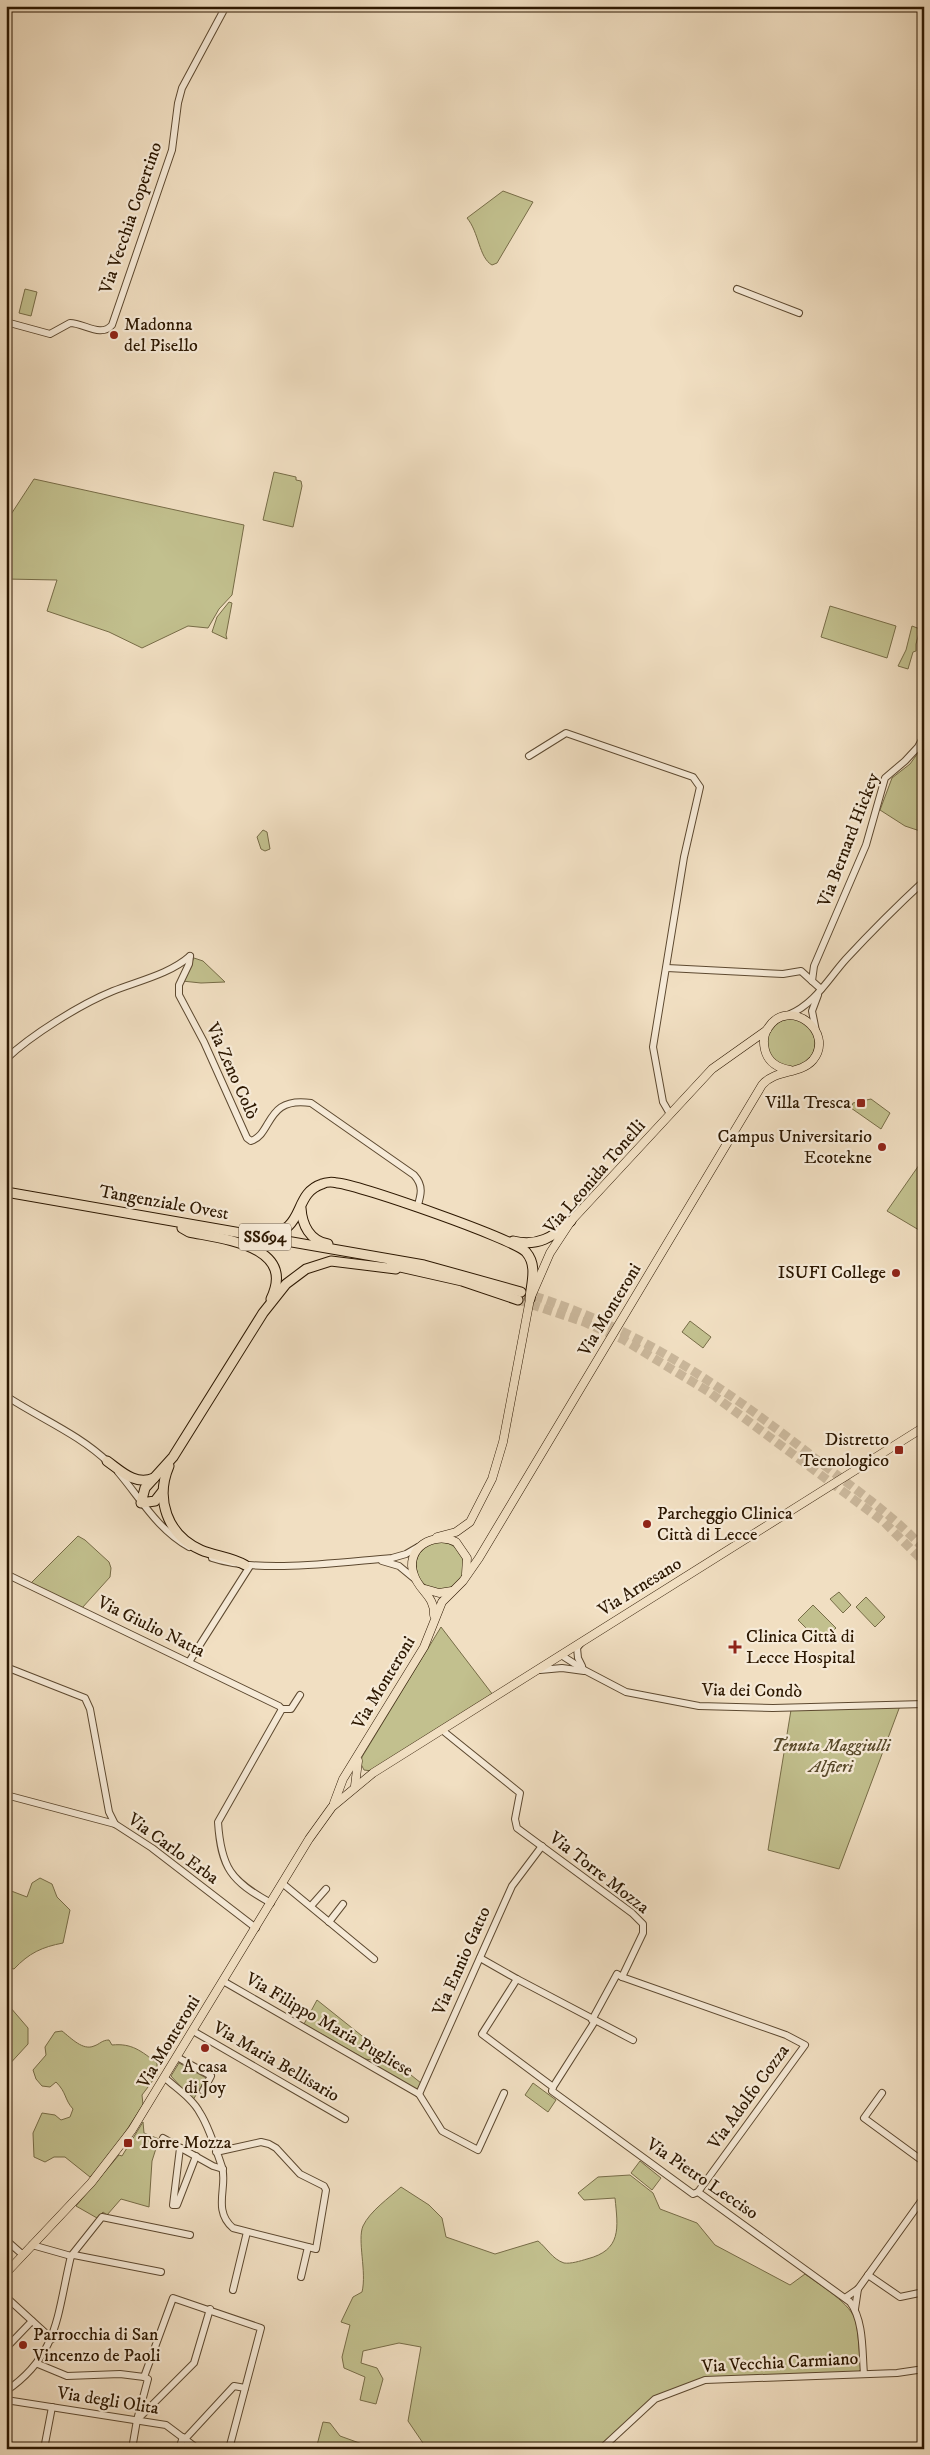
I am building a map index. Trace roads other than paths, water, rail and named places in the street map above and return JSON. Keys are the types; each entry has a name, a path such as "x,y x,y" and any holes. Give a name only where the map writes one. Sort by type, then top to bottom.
{"highway":[{"path":"162,1492 156,1501 141,1503 145,1488 173,1457 263,1313 272,1295 275,1277 273,1267 263,1254 244,1243 189,1232 186,1226 196,1222 272,1233 288,1228 308,1191 322,1183 337,1183 417,1208 505,1240 521,1248 532,1264 530,1299"},
{"name":"Tangenziale Ovest","path":"6,1192 186,1226 421,1271 520,1296 455,1273 384,1258 186,1226 6,1198"},
{"path":"301,1206 305,1227 319,1242 380,1254 384,1258"},
{"path":"505,1240 530,1243 542,1241 556,1234 571,1221"},
{"path":"263,1313 292,1278 306,1268 322,1263 338,1261 421,1271"},
{"path":"173,1457 163,1482 162,1492 166,1514 184,1538 200,1550 247,1565"},
{"path":"106,1461 134,1480 149,1480 158,1475"}],"main road":[{"path":"790,1070 783,1069 770,1060 764,1045 767,1030 779,1018 787,1015 805,1018 817,1032"},
{"name":"Via Leonida Tonelli","path":"437,1537 456,1532 470,1522 497,1465 530,1299 550,1252 571,1221 712,1069 767,1030"},
{"name":"Via Monteroni","path":"6,2273 115,2154 165,2078 282,1883 332,1807 347,1772 358,1758 424,1647 442,1602 460,1585 465,1577 762,1085 772,1077 806,1066 812,1060 819,1046 817,1032"},
{"name":"Via Arnesano","path":"373,1773 924,1427"},
{"path":"416,1580 412,1560 423,1543 437,1537 456,1542 465,1552 468,1564 465,1577"},
{"name":"Via Monteroni","path":"416,1580 433,1603 434,1625"},
{"path":"423,1588 439,1593 452,1591"},
{"path":"358,1758 360,1769 364,1772 373,1773"},
{"name":"Via Monteroni","path":"355,1786 358,1758"},
{"path":"347,1772 349,1782 355,1786"},
{"name":"Via Monteroni","path":"332,1807 373,1773"}],"street":[{"name":"Via Vecchia Copertino","path":"6,322 50,334 70,323 97,330 109,329 172,150 178,103 182,88 226,6"},
{"path":"737,289 799,314"},
{"path":"529,756 566,733 689,776 698,781 701,790 684,856 653,1054 663,1102 670,1114"},
{"name":"Via Bernard Hickey","path":"812,981 814,966 866,845 885,778 905,761 918,747 924,736"},
{"path":"787,1015 801,1009 821,991 845,960 924,881"},
{"name":"Via Zeno Colò","path":"6,1059 31,1040 94,1000 161,973 190,956 190,962 178,985 179,995 204,1042 247,1138 251,1141 256,1138 282,1106 298,1102 310,1102 414,1175 421,1185 422,1191 417,1208"},
{"path":"667,968 783,974 801,971 821,991"},
{"path":"817,1032 812,1011 821,991"},
{"path":"6,1396 48,1423 78,1437 106,1461 162,1527 183,1544 222,1561 247,1565 371,1560 399,1557 423,1543"},
{"path":"371,1560 399,1566 416,1580"},
{"path":"190,1662 247,1565"},
{"name":"Via Giulio Natta","path":"6,1574 190,1662 282,1709"},
{"path":"583,1641 577,1648 578,1658 586,1671"},
{"name":"Via dei Condò","path":"561,1654 586,1671 626,1692 699,1706 773,1708 924,1704"},
{"path":"6,1667 85,1698 90,1709 108,1812 115,1824"},
{"name":"Via dei Condò","path":"534,1672 555,1668 586,1671"},
{"path":"271,1902 241,1885 231,1874 225,1859 218,1822 282,1709 291,1709 300,1695"},
{"name":"Via Torre Mozza","path":"442,1730 520,1793 516,1825 632,1913 643,1924 643,1933 622,1977"},
{"name":"Via Carlo Erba","path":"6,1795 115,1824 152,1848 256,1928"},
{"name":"Via Ennio Gatto","path":"419,2094 512,1886 542,1846"},
{"path":"282,1883 374,1959"},
{"path":"311,1906 326,1889"},
{"path":"329,1922 343,1904"},
{"path":"480,1958 516,1979 633,2040"},
{"path":"553,2087 594,2020 617,1974 622,1977"},
{"name":"Via Adolfo Cozza","path":"622,1977 786,2035 805,2045 698,2192"},
{"name":"Via Pietro Lecciso","path":"516,1979 482,2034 553,2087 552,2091 693,2194 698,2192 845,2298 855,2309"},
{"name":"Via Filippo Maria Pugliese","path":"223,1981 419,2094"},
{"name":"Via Maria Bellisario","path":"193,2031 345,2119"},
{"path":"177,2057 211,2076 203,2091"},
{"path":"165,2078 200,2113 216,2152 223,2169 223,2216 233,2228 316,2249 326,2190 324,2186 300,2174 276,2148 269,2144 261,2142 216,2152"},
{"path":"419,2094 442,2131 478,2150 504,2093"},
{"path":"882,2093 864,2118 924,2162"},
{"path":"163,2138 223,2169"},
{"path":"180,2148 173,2205 177,2205 196,2156"},
{"path":"845,2298 858,2289 924,2197"},
{"path":"8,2388 23,2380 38,2364 52,2339 71,2256 102,2217 190,2235"},
{"path":"233,2290 247,2232"},
{"path":"6,2240 23,2255"},
{"path":"32,2245 71,2256 74,2255 161,2272"},
{"path":"301,2277 308,2247"},
{"path":"868,2275 900,2297 924,2292"},
{"path":"858,2289 855,2309 861,2337 864,2374"},
{"path":"6,2296 52,2339"},
{"path":"144,2377 173,2298 210,2309 261,2328 229,2449"},
{"path":"137,2420 194,2363 210,2309"},
{"path":"6,2348 32,2320"},
{"path":"38,2364 67,2376 120,2374 148,2379 137,2420 132,2449"},
{"name":"Via Vecchia Carmiano","path":"601,2449 655,2399 705,2380 897,2373 924,2369"},
{"path":"180,2449 184,2438 234,2386 245,2388"},
{"name":"Via degli Olita","path":"6,2400 166,2425 198,2449"},
{"path":"44,2449 52,2407"}],"tunnel":[{"path":"521,1292 564,1306 605,1323 682,1364 718,1387 789,1438 876,1505 924,1549"},
{"path":"518,1300 584,1322 624,1340 709,1392 884,1522 924,1562"}],"place":[{"name":"Madonna del Pisello","path":"114,335"},
{"name":"Villa Tresca","path":"861,1103"},
{"name":"Campus Universitario Ecotekne","path":"882,1147"},
{"name":"ISUFI College","path":"896,1273"},
{"name":"Distretto Tecnologico","path":"899,1450"},
{"name":"Parcheggio Clinica Città di Lecce","path":"647,1524"},
{"name":"Clinica Città di Lecce Hospital","path":"735,1647"},
{"name":"A casa di Joy","path":"205,2048"},
{"name":"Torre Mozza","path":"128,2143"},
{"name":"Parrocchia di San Vincenzo de Paoli","path":"23,2345"}],"park label":[{"name":"Tenuta Maggiulli Alfieri","path":"831,1756"}]}
